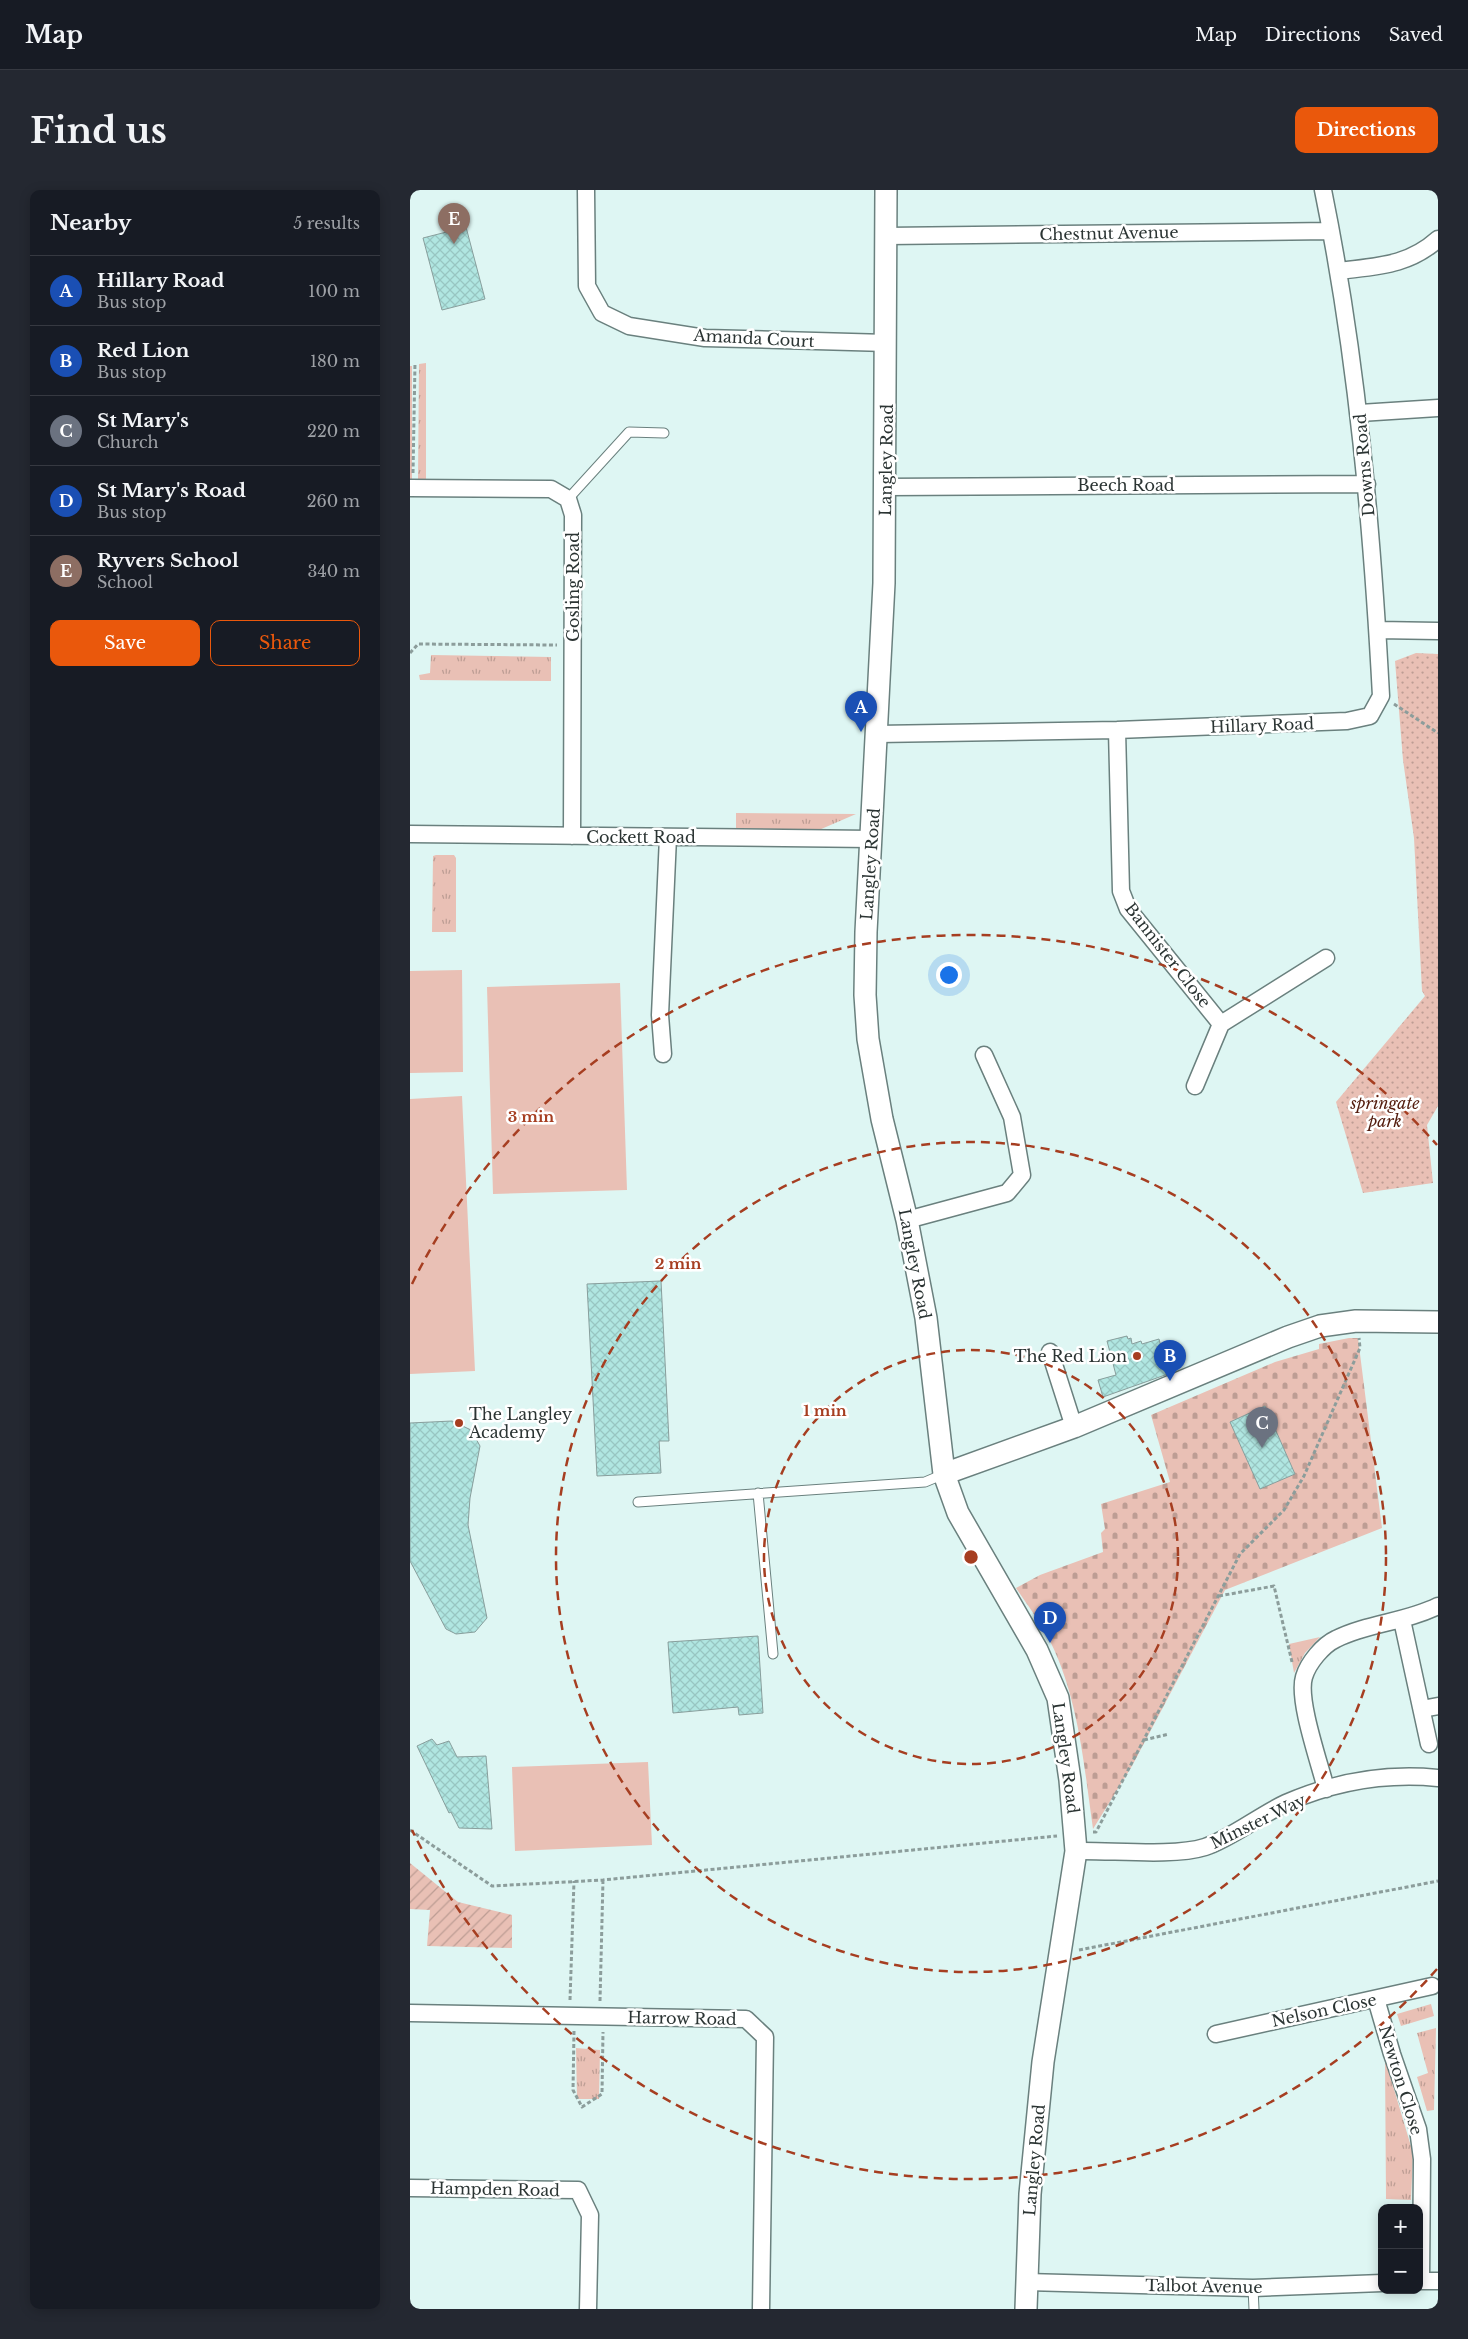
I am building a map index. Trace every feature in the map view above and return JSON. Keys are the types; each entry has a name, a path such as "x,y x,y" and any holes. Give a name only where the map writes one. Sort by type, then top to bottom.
{"street":[{"name":"Amanda Court","path":"586,190 587,286 602,313 629,326 705,338 887,343"},
{"name":"Langley Road","path":"886,190 887,343 884,583 866,932 865,995 868,1038 882,1119 907,1220 926,1318 944,1474 958,1513 1037,1650 1058,1698 1066,1742 1076,1842 1042,2062 1030,2194 1026,2309"},
{"name":"Downs Road","path":"1323,190 1339,271 1360,412 1378,630 1381,696"},
{"name":"Chestnut Avenue","path":"886,236 1332,231"},
{"path":"1339,271 1396,264 1426,250 1438,239"},
{"path":"1360,412 1438,408"},
{"name":"Beech Road","path":"886,487 1367,484"},
{"path":"412,488 551,489 568,499"},
{"name":"Gosling Road","path":"568,499 573,515 572,836"},
{"path":"1378,630 1438,631"},
{"name":"Hillary Road","path":"877,734 1117,730 1347,721 1370,716 1381,696"},
{"name":"Bannister Close","path":"1117,730 1121,891 1128,909 1221,1024 1326,958"},
{"name":"Cockett Road","path":"410,834 872,839"},
{"path":"663,1054 660,1016 668,837"},
{"path":"1195,1086 1221,1024"},
{"path":"907,1220 1007,1193 1022,1175 1012,1118 984,1055"},
{"path":"944,1474 1074,1427 1288,1337 1320,1326 1356,1321 1438,1322"},
{"path":"1050,1352 1074,1427"},
{"path":"1326,1789 1305,1706 1304,1677 1320,1651 1335,1639 1402,1620 1438,1606"},
{"path":"1402,1620 1430,1707 1429,1744"},
{"name":"Minster Way","path":"1076,1842 1179,1852 1206,1847 1286,1803 1326,1789 1363,1779 1411,1776 1438,1778"},
{"name":"Nelson Close","path":"1216,2034 1432,1986"},
{"name":"Newton Close","path":"1376,1999 1392,2054 1418,2129 1422,2159 1421,2249"},
{"name":"Harrow Road","path":"410,2013 746,2019 765,2037 761,2309"},
{"name":"Hampden Road","path":"410,2188 578,2190 590,2215 588,2309"},
{"path":"1423,2281 1438,2282"},
{"name":"Talbot Avenue","path":"1026,2282 1253,2288 1378,2283"}],"lane":[{"path":"568,499 629,432 664,433"},
{"path":"638,1502 925,1482 944,1474"},
{"path":"758,1493 772,1654"},
{"path":"1253,2288 1254,2309"}],"path":[{"path":"412,488 415,363"},
{"path":"410,653 418,644 573,645"},
{"path":"1381,696 1438,733"},
{"path":"410,1830 492,1886 603,1880 1076,1842 1096,1832 1240,1554 1284,1510 1304,1476 1360,1348 1356,1321"},
{"path":"1218,1596 1274,1586 1295,1672 1304,1677"},
{"path":"1144,1740 1170,1734"},
{"path":"574,1881 572,2090 582,2107 602,2094 603,1880"},
{"path":"1058,1954 1438,1881"}],"green space":[{"path":"426,363 426,479 418,479 419,364"},
{"path":"410,366 412,366 412,479 410,479"},
{"name":"springate park","path":"1416,653 1438,654 1438,1106 1427,1125 1433,1183 1363,1193 1336,1102 1425,996 1422,991 1414,838 1403,760 1395,661"},
{"path":"431,655 551,657 551,681 420,680 419,675 430,673"},
{"path":"736,813 856,814 819,830 736,831"},
{"path":"454,855 456,858 456,932 432,932 433,856"},
{"path":"462,970 463,1072 410,1073 410,971"},
{"path":"620,983 627,1190 493,1194 487,987"},
{"path":"462,1096 475,1371 410,1374 410,1099"},
{"path":"1358,1338 1382,1528 1225,1590 1132,1766 1093,1829 1079,1734 1068,1688 1051,1643 1016,1588 1040,1575 1103,1552 1101,1533 1105,1529 1101,1504 1170,1482 1151,1415 1275,1362 1319,1349 1319,1344"},
{"path":"1320,1637 1305,1653 1294,1673 1289,1644"},
{"path":"648,1762 652,1845 515,1851 512,1767"},
{"path":"410,1863 458,1902 512,1915 512,1948 427,1946 430,1910 410,1909"},
{"path":"1431,2004 1434,2016 1401,2026 1397,2014"},
{"path":"1436,2028 1434,2110 1427,2111 1417,2077 1428,2073 1417,2033"},
{"path":"576,2048 600,2050 599,2099 577,2099"},
{"path":"1385,2059 1413,2153 1411,2200 1386,2199"}],"building":[{"path":"466,227 485,299 442,310 423,238"},
{"path":"661,1281 669,1441 659,1441 661,1473 597,1476 587,1284"},
{"name":"The Red Lion","path":"1127,1336 1128,1339 1131,1338 1132,1344 1141,1341 1142,1344 1159,1339 1168,1374 1103,1397 1098,1380 1116,1375 1107,1341"},
{"path":"1265,1406 1295,1474 1260,1489 1230,1422"},
{"path":"452,1421 471,1430 480,1446 470,1498 468,1525 487,1618 475,1632 456,1634 446,1629 410,1561 410,1423"},
{"path":"758,1636 763,1713 739,1715 738,1707 673,1713 668,1642"},
{"path":"432,1739 437,1745 449,1741 457,1757 486,1756 492,1829 459,1828 451,1812 449,1813 417,1746"}],"place":[{"name":"Ryvers School","path":"454,244"},
{"name":"Hillary Road","path":"861,732"},
{"name":"The Red Lion","path":"1137,1356"},
{"name":"Red Lion","path":"1170,1381"},
{"name":"The Langley Academy","path":"459,1423"},
{"name":"St Mary's","path":"1262,1448"},
{"name":"St Mary's Road","path":"1050,1643"}]}
